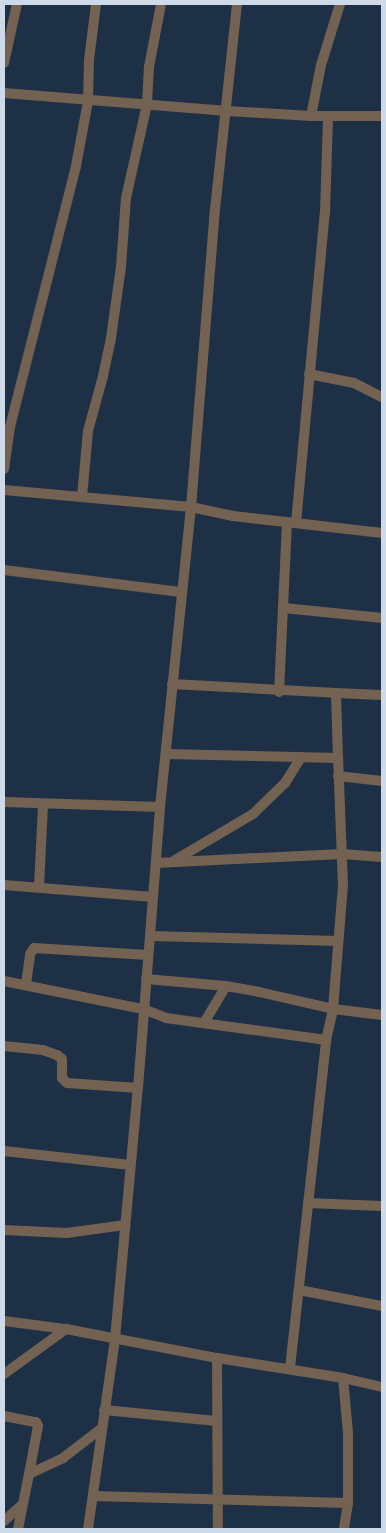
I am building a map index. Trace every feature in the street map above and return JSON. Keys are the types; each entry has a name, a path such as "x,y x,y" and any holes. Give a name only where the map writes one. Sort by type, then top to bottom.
{"street":[{"path":"4,63 17,4"},
{"path":"4,469 12,418 67,206 88,101 89,60 96,4"},
{"path":"82,497 88,431 103,376 121,267 126,198 147,104 149,68 162,4"},
{"path":"88,1529 115,1339 138,1088 160,807 191,507 214,220 237,4"},
{"path":"311,116 320,66 340,4"},
{"path":"4,93 227,111 311,116 382,116"},
{"path":"279,692 292,523 325,213 328,116"},
{"path":"309,374 354,383 381,395"},
{"path":"4,490 191,507 233,516 382,533"},
{"path":"4,570 182,592"},
{"path":"284,608 382,618"},
{"path":"172,684 279,692 382,695"},
{"path":"290,1368 326,1040 332,1009 343,886 336,693"},
{"path":"166,754 338,758"},
{"path":"171,862 253,814 284,783 302,757"},
{"path":"338,776 382,781"},
{"path":"4,802 160,807"},
{"path":"39,887 43,804"},
{"path":"156,863 342,854 382,858"},
{"path":"4,885 153,897"},
{"path":"150,936 338,941"},
{"path":"26,984 30,954 34,948 148,955"},
{"path":"146,979 226,986 332,1009 382,1015"},
{"path":"4,981 143,1009 166,1018 326,1040"},
{"path":"204,1024 226,986"},
{"path":"4,1046 43,1050 57,1055 62,1059 62,1078 68,1083 138,1088"},
{"path":"4,1151 130,1165"},
{"path":"308,1203 382,1206"},
{"path":"4,1230 68,1233 125,1225"},
{"path":"299,1290 382,1306"},
{"path":"4,1321 66,1330 217,1358 290,1368 382,1387"},
{"path":"4,1374 66,1330"},
{"path":"217,1358 218,1529"},
{"path":"343,1378 347,1412 348,1503 344,1529"},
{"path":"104,1410 216,1421"},
{"path":"4,1416 36,1422 38,1426 18,1529"},
{"path":"30,1474 63,1458 102,1428"},
{"path":"93,1496 348,1503"},
{"path":"4,1521 22,1504"}]}
